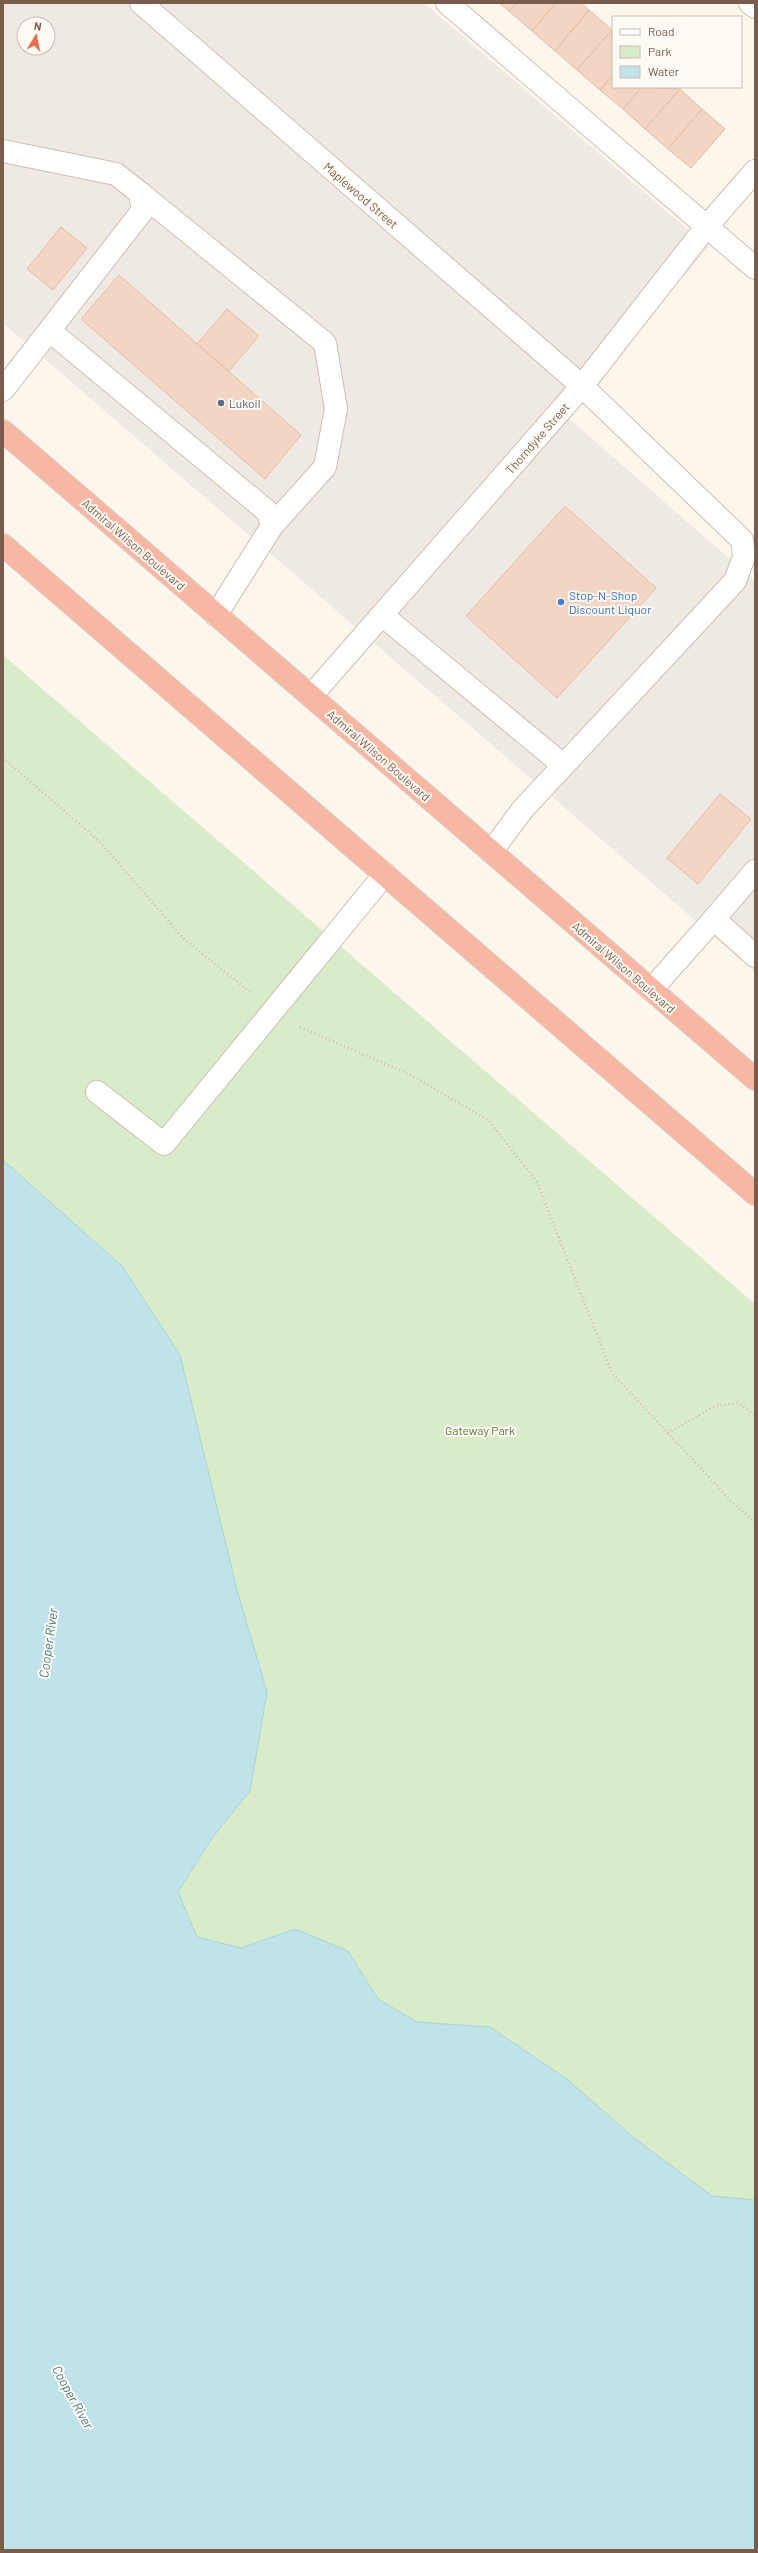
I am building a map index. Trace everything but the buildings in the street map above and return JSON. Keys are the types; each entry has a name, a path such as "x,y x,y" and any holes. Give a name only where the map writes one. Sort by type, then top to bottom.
{"highway":[{"name":"Admiral Wilson Boulevard","path":"3,431 755,1080"},
{"path":"3,545 13,559 385,874 755,1194"}],"street":[{"name":"Maplewood Street","path":"141,3 582,386 742,540 750,560"},
{"path":"447,3 755,268"},
{"path":"750,3 755,7"},
{"path":"3,151 116,174 325,343 336,409 325,467 272,526 216,615"},
{"name":"Thorndyke Street","path":"310,696 582,386 707,226 755,172"},
{"path":"3,390 143,210 140,193"},
{"path":"50,331 268,512 272,526"},
{"path":"492,852 523,809 734,581 750,560"},
{"path":"382,615 563,765"},
{"path":"651,990 714,920 755,871"},
{"path":"97,1092 164,1144 385,874"},
{"path":"714,920 755,956"}],"path":[{"path":"3,758 100,842 184,940 282,1018 318,1036 411,1075 489,1121 537,1182 612,1373 732,1502 755,1522"},
{"path":"668,1434 715,1406 738,1403 755,1415"}],"shaded area":[{"path":"3,3 424,3 708,247 566,416 755,581 755,972 3,323"}],"green space":[{"name":"Gateway Park","path":"3,655 755,1304 755,2200 712,2196 634,2138 567,2079 490,2027 417,2022 378,1999 348,1951 295,1929 241,1948 197,1937 178,1892 212,1838 250,1791 267,1692 237,1590 122,1266 3,1160"}],"water":[{"name":"Cooper River","path":"3,1160 122,1266 180,1355 237,1590 267,1692 250,1791 212,1838 178,1892 197,1937 241,1948 295,1929 348,1951 378,1999 417,2022 490,2027 567,2079 634,2138 712,2196 755,2200 755,2550 3,2550"}],"place":[{"name":"Lukoil","path":"221,403"},
{"name":"Stop-N-Shop Discount Liquor","path":"561,602"}]}
